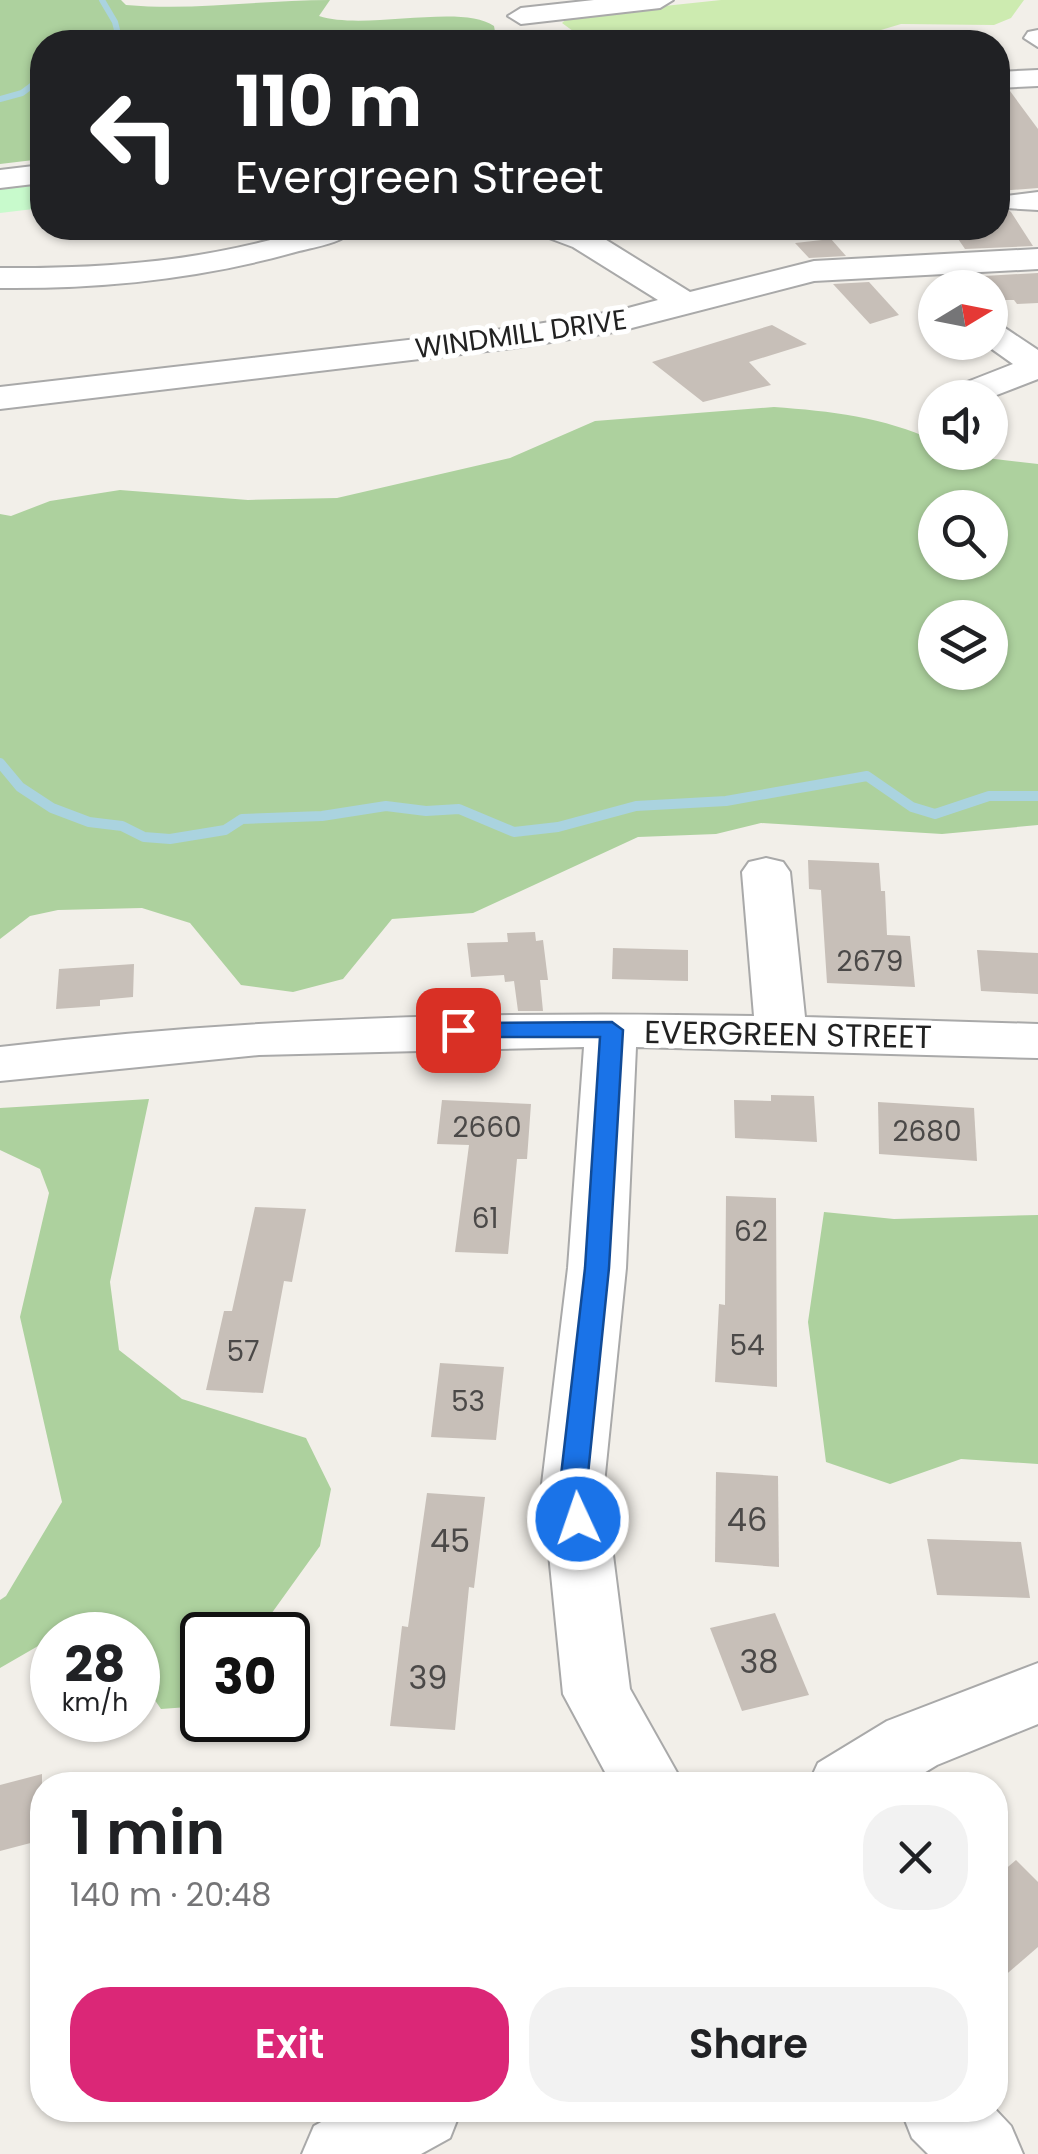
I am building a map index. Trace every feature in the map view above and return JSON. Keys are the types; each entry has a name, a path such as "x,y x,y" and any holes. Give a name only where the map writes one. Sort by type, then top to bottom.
{"street":[{"path":"513,8 660,0"},
{"path":"513,8 535,30"},
{"path":"1010,79 1038,78"},
{"path":"0,179 30,175"},
{"path":"0,278 181,268 303,240"},
{"path":"584,240 687,304"},
{"name":"WINDMILL DRIVE","path":"969,270 1038,259"},
{"name":"WINDMILL DRIVE","path":"0,398 513,338 620,321 814,271 918,275"},
{"path":"1008,346 1038,367"},
{"path":"1004,380 1038,367"},
{"path":"766,872 781,1032"},
{"name":"EVERGREEN STREET","path":"0,1064 226,1041 496,1028 1038,1041"},
{"path":"612,1030 597,1268 574,1484 597,1694 642,1772"},
{"path":"864,1772 912,1742 1038,1693"},
{"path":"342,2154 400,2122"},
{"path":"952,2122 983,2154"}],"green space":[{"path":"0,0 121,0 126,5 177,7 330,0 319,16 361,21 459,17 494,26 495,30 30,30 30,160 0,164"},
{"path":"721,0 1024,0 1011,18 994,25 901,24 881,30 572,30 562,23 570,16"},
{"path":"30,184 30,209 0,213 0,188"},
{"path":"774,407 856,417 918,434 918,470 1008,470 1008,461 1038,464 1038,825 942,834 761,823 716,834 638,837 473,913 392,919 343,979 293,992 241,985 190,923 142,908 58,910 30,916 0,939 0,514 11,516 50,501 120,490 248,500 337,498 510,458 595,421"},
{"path":"149,1099 110,1282 119,1350 182,1399 306,1438 331,1489 320,1546 273,1612 180,1612 180,1708 160,1708 160,1612 30,1612 30,1651 0,1668 0,1600 62,1502 20,1317 49,1193 40,1169 0,1150 0,1108"},
{"path":"824,1212 894,1219 1038,1215 1038,1464 961,1459 890,1484 826,1462 808,1322"}],"building":[{"path":"1010,91 1038,129 1038,188 1010,190"},
{"path":"1010,211 1033,246 965,249 959,240 1010,240"},
{"path":"832,240 846,256 809,258 795,243"},
{"path":"1038,273 1038,303 1017,304 1008,300 1008,275"},
{"path":"869,282 899,315 870,324 833,284"},
{"path":"772,325 807,344 749,362 771,385 703,402 652,362"},
{"path":"808,860 879,863 887,935 910,936 915,987 827,983 821,890 809,889"},
{"path":"535,932 536,941 543,940 548,980 540,980 543,1011 518,1011 514,981 505,982 504,975 471,977 467,943 508,942 507,933"},
{"path":"613,948 688,950 688,981 612,979"},
{"path":"977,950 1038,953 1038,994 981,991"},
{"path":"134,964 133,997 100,1000 100,1006 56,1009 59,969"},
{"path":"771,1095 814,1096 817,1142 735,1138 734,1100 771,1101"},
{"path":"442,1100 531,1104 527,1159 517,1159 508,1254 455,1252 469,1145 437,1144"},
{"path":"878,1102 974,1108 977,1161 879,1154"},
{"path":"726,1196 776,1198 777,1387 715,1382 719,1304 725,1305"},
{"path":"255,1207 306,1209 292,1282 284,1281 263,1393 206,1390 224,1311 232,1311"},
{"path":"440,1363 504,1367 496,1440 431,1437"},
{"path":"716,1472 778,1476 779,1567 715,1562"},
{"path":"427,1493 485,1497 474,1588 469,1587 455,1730 390,1726 402,1626 408,1627"},
{"path":"927,1539 1021,1542 1030,1598 937,1595"},
{"path":"775,1613 809,1695 742,1711 710,1628"},
{"path":"30,1777 30,1843 0,1851 0,1785"},
{"path":"1016,1860 1038,1882 1038,1947 1008,1973 1008,1867"}],"waterway":[{"path":"102,0 117,30"},
{"path":"0,99 30,87"},
{"path":"0,763 20,787 52,808 89,822 122,826 144,837 170,839 225,830 242,819 322,816 386,806 426,811 459,809 514,832 558,827 636,806 726,801 867,776 912,807 935,814 989,796 1038,796"}],"route":[{"path":"458,1030 612,1030 597,1268 574,1484 578,1519"}]}
